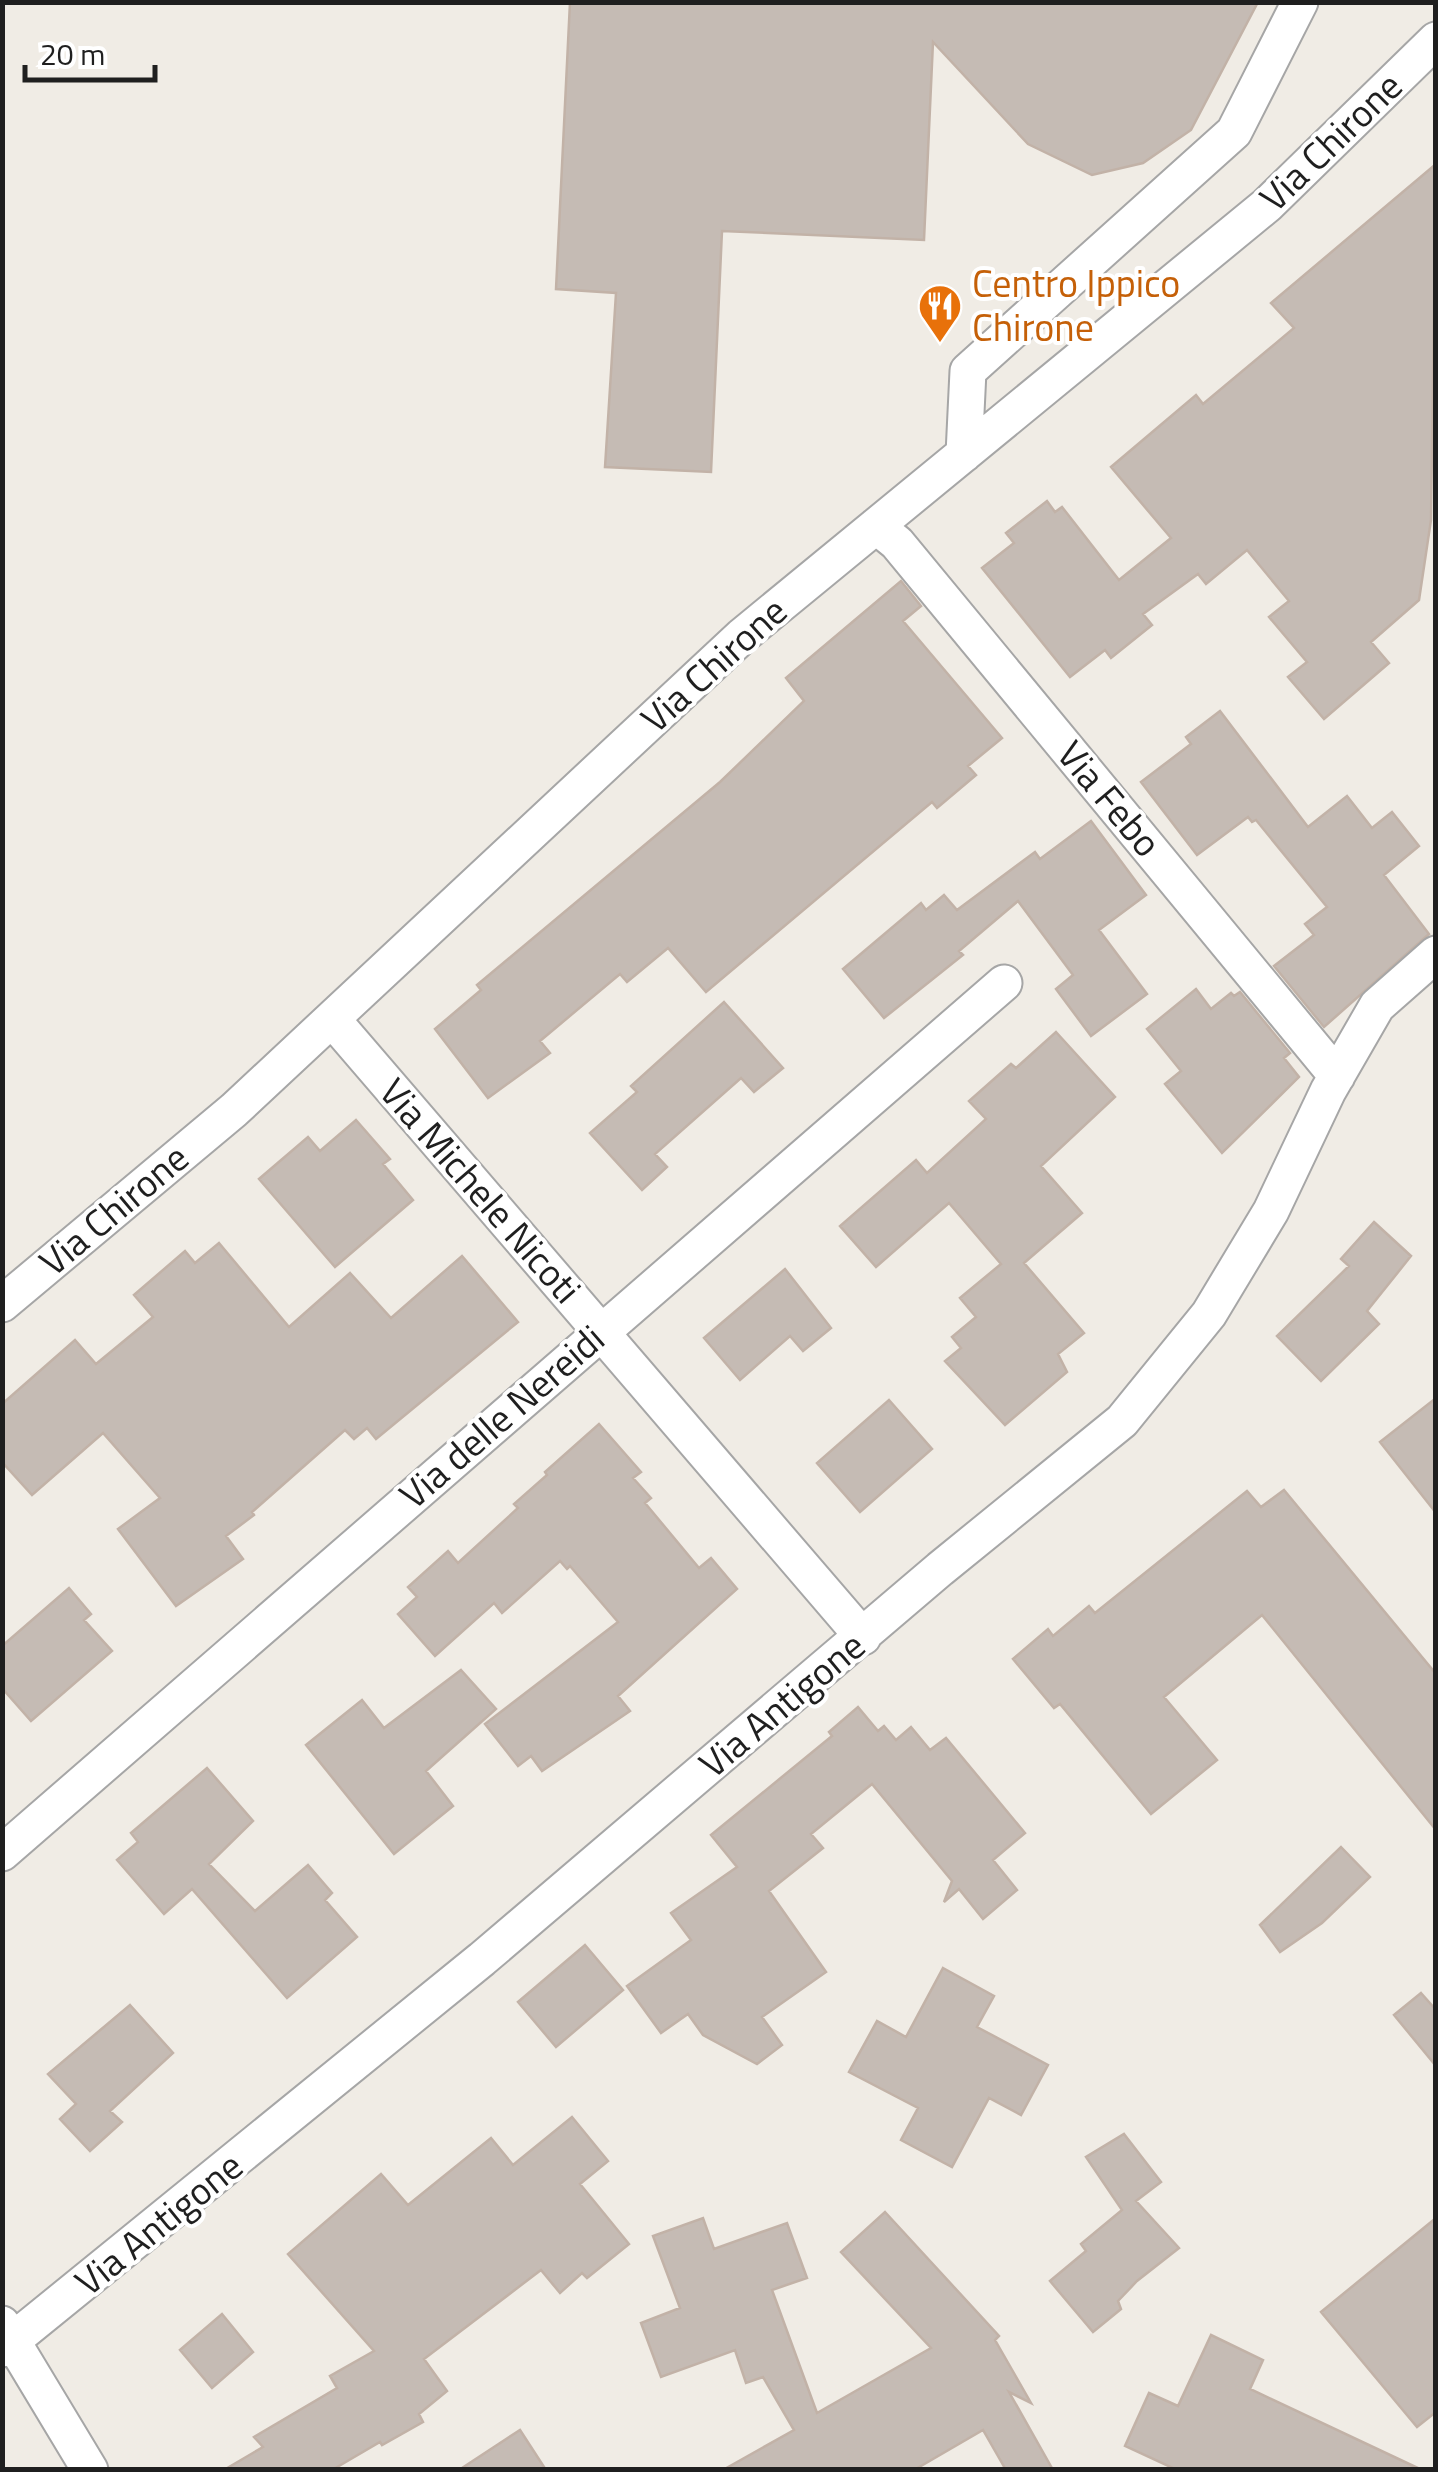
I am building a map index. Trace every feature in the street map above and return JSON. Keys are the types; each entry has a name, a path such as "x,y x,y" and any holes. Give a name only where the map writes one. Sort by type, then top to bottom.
{"street":[{"path":"964,454 968,371 1234,132 1300,2"},
{"name":"Via Chirone","path":"2,1304 234,1110 742,636 1268,205 1436,40"},
{"name":"Via Febo","path":"876,526 897,543 1337,1076"},
{"name":"Via Antigone","path":"6,2338 468,1971 1122,1421 1209,1314 1271,1211 1337,1076 1377,1006 1436,954"},
{"name":"Via delle Nereidi","path":"2,1854 1004,984"},
{"name":"Via Michele Nicoti","path":"332,1019 863,1637"},
{"path":"6,2338 90,2470"}],"building":[{"path":"570,2 1258,2 1191,130 1143,163 1092,175 1028,144 933,42 924,240 722,231 711,472 605,467 616,293 556,289"},
{"path":"1436,164 1431,520 1419,600 1371,642 1389,663 1324,719 1288,677 1307,662 1269,617 1289,601 1247,550 1206,584 1198,574 1143,614 1152,625 1111,658 1105,650 1070,677 982,568 1014,543 1006,533 1047,501 1055,512 1062,507 1119,580 1171,538 1111,467 1196,395 1203,404 1294,328 1271,303"},
{"path":"901,581 921,606 903,621 1002,738 968,766 976,775 937,808 932,802 706,992 668,948 627,982 620,974 540,1041 550,1053 488,1098 435,1029 481,990 477,985 720,782 804,701 786,678"},
{"path":"1220,711 1308,827 1347,796 1372,828 1392,812 1419,846 1384,875 1429,934 1324,1027 1274,966 1314,935 1305,924 1327,907 1256,820 1252,822 1248,817 1197,855 1141,782 1191,744 1186,737"},
{"path":"1091,821 1146,895 1099,930 1147,994 1091,1036 1056,989 1073,975 1018,901 959,951 963,955 884,1018 843,969 921,903 926,910 944,895 957,910 1035,852 1040,859"},
{"path":"1196,989 1211,1009 1231,993 1234,996 1240,992 1290,1053 1284,1058 1299,1077 1222,1153 1165,1084 1181,1071 1147,1029"},
{"path":"724,1002 783,1068 754,1092 741,1078 655,1154 667,1167 642,1190 590,1133 637,1092 631,1086"},
{"path":"1056,1032 1115,1097 1041,1166 1082,1213 1024,1263 1084,1333 1058,1354 1067,1372 1005,1425 945,1361 961,1348 952,1337 976,1317 960,1298 1001,1264 949,1203 876,1267 840,1226 916,1160 927,1173 986,1119 969,1101 1011,1064 1016,1068"},
{"path":"356,1120 390,1159 383,1164 413,1200 335,1267 259,1179 308,1137 320,1151"},
{"path":"1374,1222 1411,1256 1367,1311 1379,1324 1321,1381 1277,1336 1349,1266 1341,1259"},
{"path":"219,1243 289,1327 350,1273 391,1318 462,1256 518,1322 376,1439 367,1428 354,1439 345,1430 226,1536 243,1559 176,1606 118,1529 160,1498 103,1433 32,1495 2,1462 2,1404 75,1340 96,1364 153,1317 134,1295 185,1251 195,1263"},
{"path":"785,1269 831,1328 803,1351 790,1336 740,1380 704,1338"},
{"path":"1436,1398 1436,1513 1380,1442"},
{"path":"889,1400 932,1449 860,1512 817,1463"},
{"path":"599,1424 641,1472 633,1478 651,1498 645,1503 699,1568 711,1558 737,1589 618,1696 630,1711 542,1771 531,1756 518,1766 485,1724 618,1622 570,1566 567,1569 560,1561 502,1613 494,1603 435,1656 398,1614 417,1597 408,1587 448,1551 458,1563 518,1508 514,1504 547,1475 545,1472"},
{"path":"1284,1490 1436,1674 1436,1830 1262,1615 1164,1697 1217,1760 1151,1814 1060,1704 1054,1708 1013,1659 1048,1629 1053,1636 1089,1606 1095,1613 1247,1491 1261,1507"},
{"path":"69,1588 91,1614 84,1620 112,1651 31,1721 2,1688 2,1646"},
{"path":"461,1670 496,1709 426,1771 453,1806 394,1854 306,1745 362,1700 384,1728"},
{"path":"858,1707 878,1731 884,1726 896,1740 911,1727 930,1750 946,1738 1025,1833 993,1860 1017,1890 983,1919 959,1889 944,1902 952,1881 872,1784 811,1834 823,1848 769,1891 826,1972 762,2017 782,2045 757,2064 703,2035 688,2014 661,2033 627,1986 691,1940 671,1913 737,1867 711,1835 832,1736 829,1732"},
{"path":"207,1768 253,1821 209,1864 255,1911 308,1865 332,1893 325,1900 357,1937 287,1998 192,1889 164,1914 117,1860 138,1842 131,1833"},
{"path":"1341,1847 1370,1877 1322,1923 1280,1952 1260,1925"},
{"path":"585,1945 623,1990 556,2047 518,2002"},
{"path":"943,1968 994,1996 977,2027 1048,2065 1021,2115 989,2098 952,2167 901,2140 918,2108 849,2072 877,2021 906,2037"},
{"path":"1421,1993 1436,2010 1436,2066 1394,2015"},
{"path":"130,2005 173,2053 110,2111 122,2122 90,2151 60,2119 76,2104 48,2074"},
{"path":"572,2117 608,2161 580,2184 629,2244 587,2278 582,2273 560,2293 541,2270 424,2359 447,2391 419,2414 423,2422 382,2445 380,2442 332,2470 224,2470 263,2447 254,2437 337,2388 330,2376 374,2351 288,2254 381,2174 408,2205 491,2138 513,2165"},
{"path":"1124,2134 1161,2182 1136,2201 1179,2248 1137,2281 1118,2301 1121,2309 1093,2332 1050,2281 1086,2251 1081,2244 1122,2210 1086,2157"},
{"path":"885,2212 999,2336 995,2340 1031,2403 1009,2392 1053,2470 1006,2470 983,2430 914,2470 723,2470 794,2430 763,2377 746,2383 735,2350 661,2377 641,2323 680,2308 653,2236 703,2218 714,2249 787,2223 807,2278 772,2290 817,2413 931,2348 841,2252"},
{"path":"1436,2218 1436,2412 1417,2427 1321,2312"},
{"path":"222,2314 253,2352 212,2388 180,2350"},
{"path":"1211,2335 1263,2360 1250,2389 1422,2470 1177,2470 1125,2446 1149,2393 1178,2406"},
{"path":"520,2430 546,2470 459,2470"}],"place":[{"name":"Centro Ippico Chirone","path":"940,344"}]}
